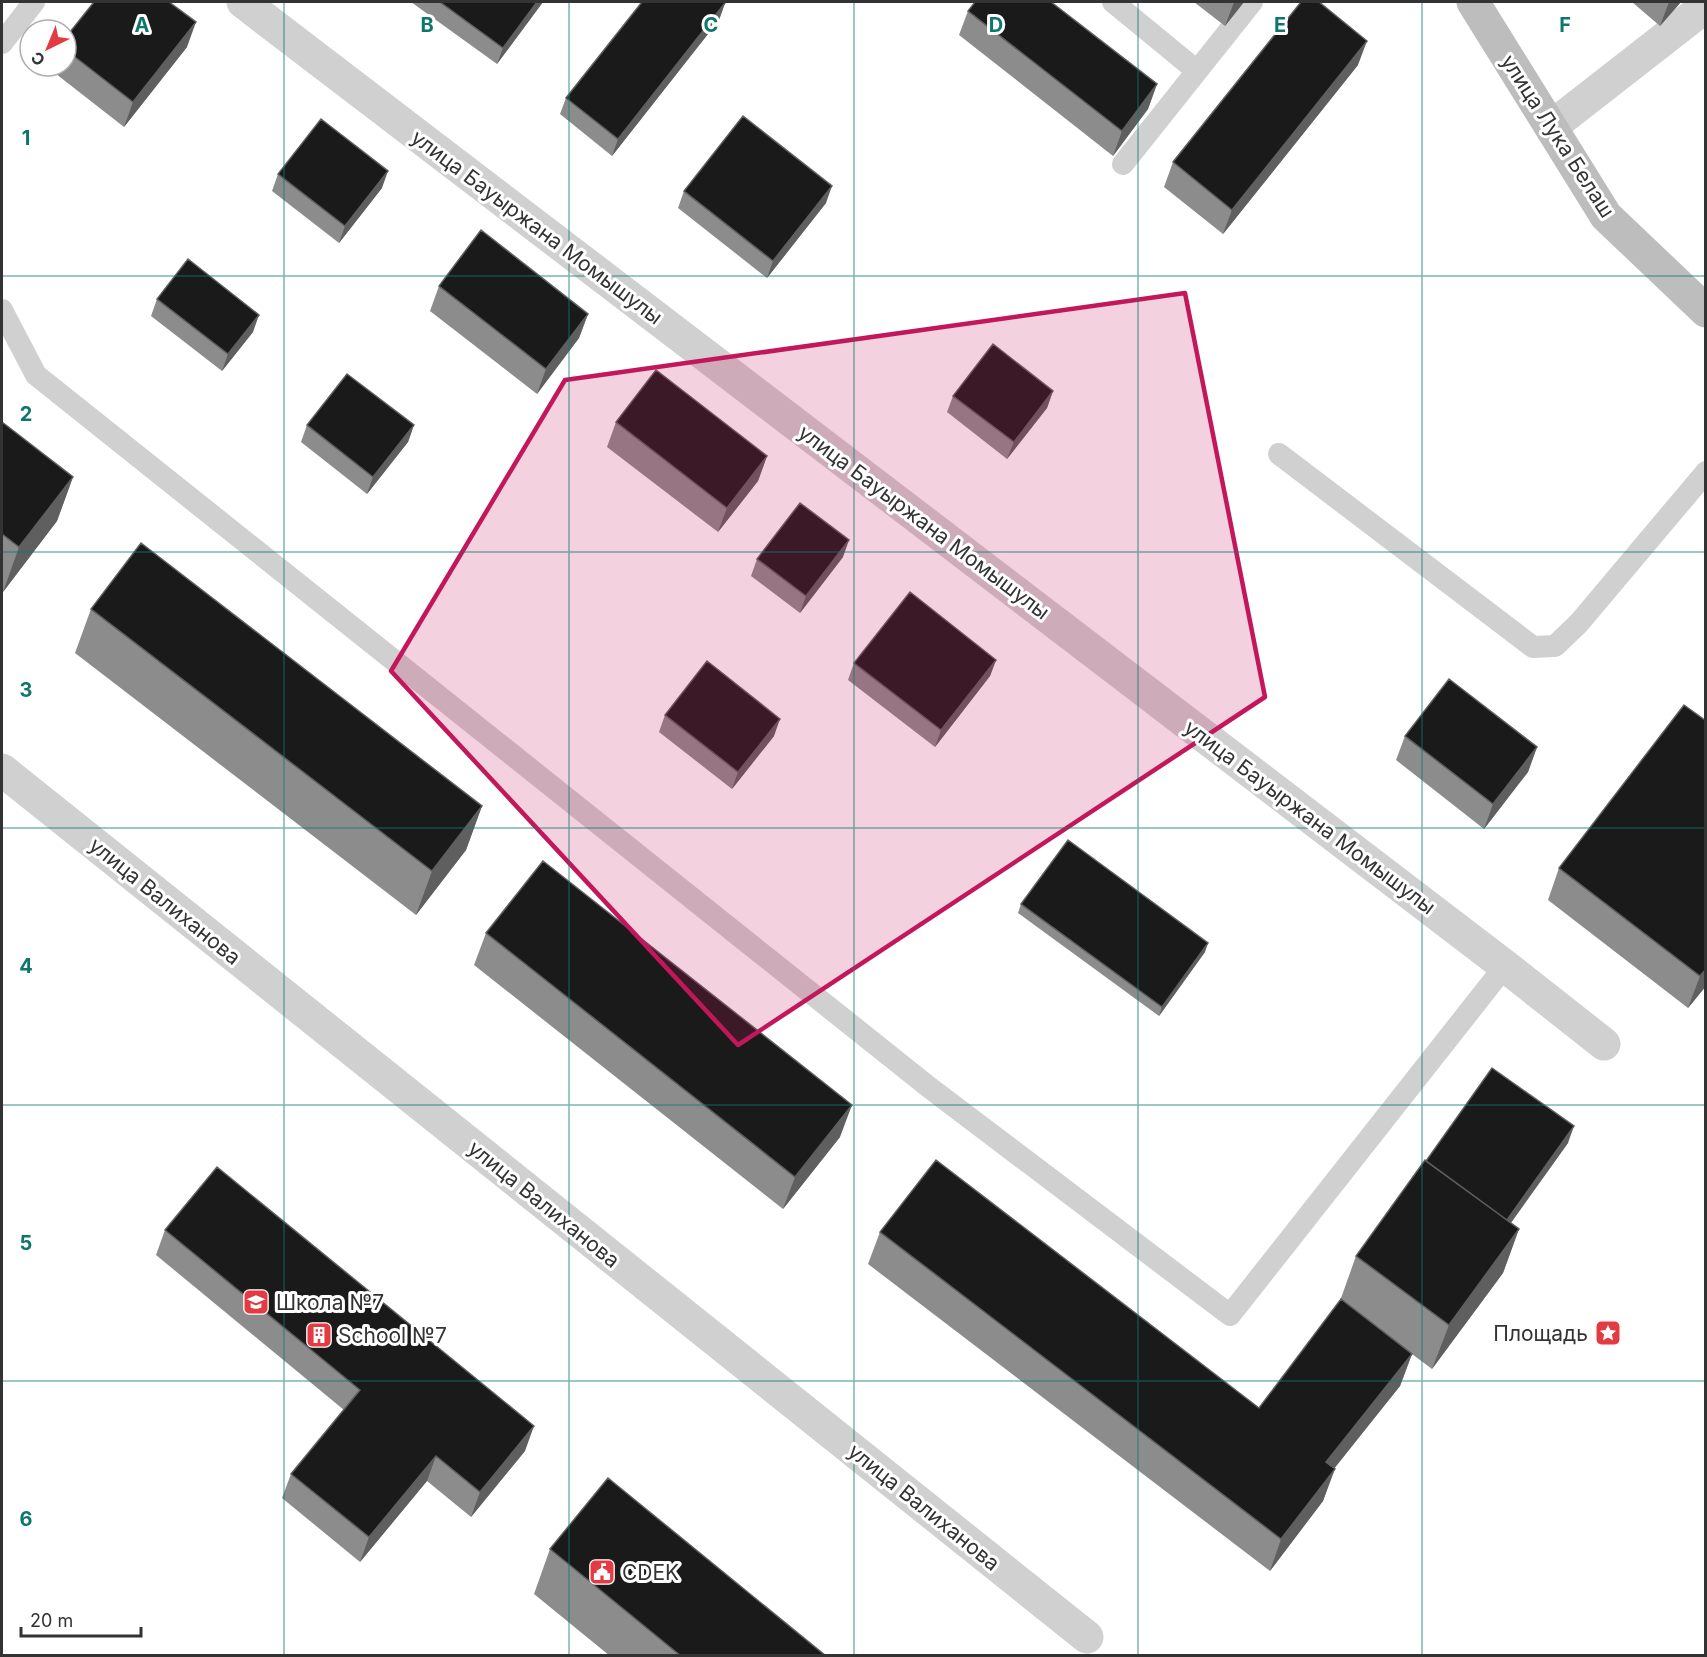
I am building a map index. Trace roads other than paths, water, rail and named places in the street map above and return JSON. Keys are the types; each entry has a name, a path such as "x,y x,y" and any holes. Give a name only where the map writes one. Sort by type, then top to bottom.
{"main road":[{"name":"улица Лука Белаш","path":"1473,2 1606,216 1706,311"}],"street":[{"name":"улица Бауыржана Момышулы","path":"243,2 1604,1044"},
{"path":"1551,127 1706,6"},
{"name":"улица Валиханова","path":"2,771 1087,1637"}],"lane":[{"path":"2,43 34,2"},
{"path":"1113,2 1197,71"},
{"path":"1123,164 1252,2"},
{"path":"2,310 36,375 930,1088 1230,1315 1505,966"},
{"path":"1279,454 1533,647 1555,646 1580,623 1706,472"}],"place":[{"name":"Школа №7","path":"256,1302"},
{"name":"Площадь","path":"1608,1333"},
{"name":"School №7","path":"319,1335"},
{"name":"CDEK","path":"602,1572"}]}
